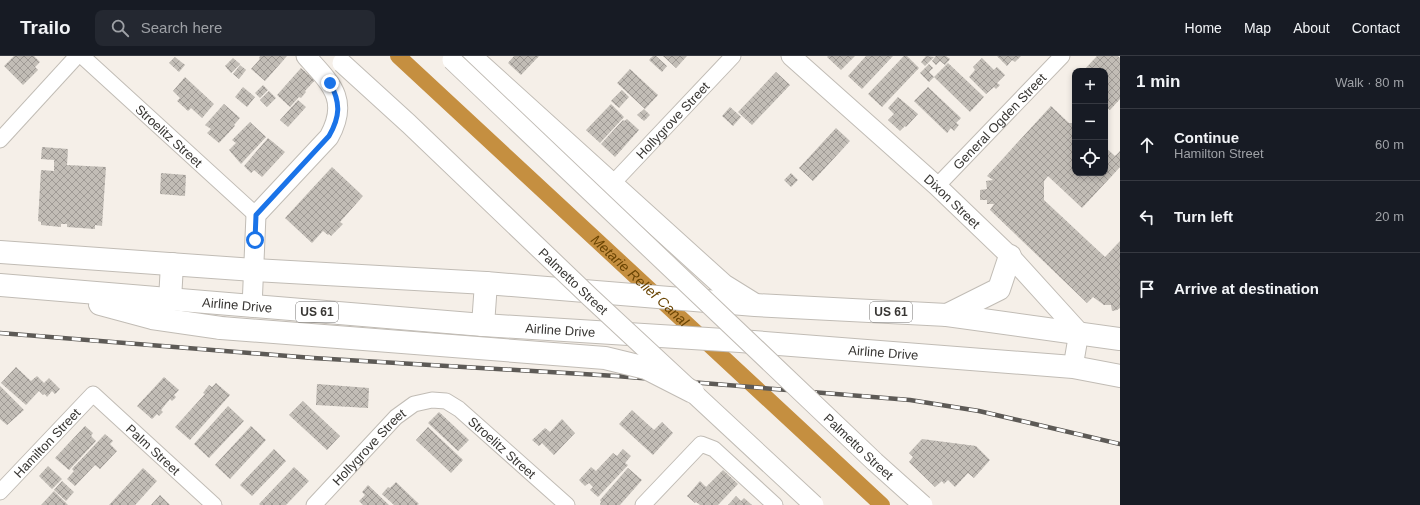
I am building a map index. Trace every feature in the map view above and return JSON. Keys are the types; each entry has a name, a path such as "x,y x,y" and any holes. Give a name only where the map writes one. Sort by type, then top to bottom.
{"highway":[{"path":"457,57 612,184 723,285 755,305"},
{"name":"US 61","path":"0,252 254,270 486,283 755,305 947,315 1079,332 1120,339"},
{"path":"947,315 999,288 1010,256"},
{"path":"170,300 172,264"},
{"path":"483,325 486,283"},
{"name":"Airline Drive","path":"0,285 483,325 740,341 1073,367 1120,376"},
{"path":"49,290 152,318 221,328 605,358 646,368 693,392"}],"street":[{"path":"0,140 77,56"},
{"name":"Stroelitz Street","path":"82,56 256,215"},
{"path":"252,307 256,215 329,136 335,126 338,105 336,94 330,83 306,56"},
{"name":"Hollygrove Street","path":"612,184 733,56"},
{"name":"Dixon Street","path":"791,56 937,186 1010,256 1079,332"},
{"name":"General Ogden Street","path":"937,186 1062,56"},
{"name":"Palmetto Street","path":"457,57 875,462 923,505"},
{"name":"Palmetto Street","path":"339,59 590,297 814,505"},
{"path":"1073,367 1079,332"},
{"name":"Hamilton Street","path":"0,492 93,394"},
{"name":"Palm Street","path":"93,394 214,505"},
{"name":"Stroelitz Street","path":"432,400 446,401 459,409 567,505"},
{"name":"Hollygrove Street","path":"314,505 396,417 414,404 432,400"},
{"path":"643,505 701,444 714,448 775,505"}],"building":[{"path":"14,56 34,56 40,62 35,67 38,70 23,85 4,66"},
{"path":"260,56 287,56 265,81 251,69 260,59"},
{"path":"514,56 539,56 521,75 508,63"},
{"path":"653,56 656,56 667,66 662,72 649,60"},
{"path":"663,56 687,56 676,68"},
{"path":"855,56 841,70 827,57"},
{"path":"866,56 893,56 862,89 848,76"},
{"path":"904,56 907,56 919,68 882,107 868,94"},
{"path":"926,56 934,57 925,66 921,62"},
{"path":"936,56 946,56 950,59 945,65 940,61 936,65 932,61"},
{"path":"997,56 1021,56 1015,62 1012,60 1007,66"},
{"path":"1097,56 1118,56 1120,58 1120,99 1110,110 1108,108 1108,68 1086,68"},
{"path":"175,57 185,65 179,72 169,63"},
{"path":"233,58 240,64 231,73 225,66"},
{"path":"982,58 994,70 997,67 1005,75 997,83 1000,85 996,89 994,87 986,94 969,77 975,70 973,67"},
{"path":"948,63 984,97 970,112 934,77"},
{"path":"929,64 933,68 929,72 934,77 929,82 920,73"},
{"path":"240,65 246,70 239,79 233,74"},
{"path":"301,68 315,80 301,98 299,97 290,107 277,95"},
{"path":"630,69 658,95 645,109 617,83"},
{"path":"776,72 790,85 752,125 738,112"},
{"path":"185,77 214,104 202,118 191,108 188,111 177,101 180,98 173,91"},
{"path":"263,85 268,90 260,98 255,93"},
{"path":"243,87 255,97 247,107 235,97"},
{"path":"928,87 961,118 956,123 959,125 954,131 951,128 947,133 914,101"},
{"path":"622,90 629,97 619,108 611,101"},
{"path":"269,91 276,98 267,107 260,100"},
{"path":"898,97 918,114 906,127 905,126 900,131 888,120 894,114 888,108"},
{"path":"298,100 306,107 288,127 280,120"},
{"path":"224,104 240,118 234,125 235,126 219,143 207,133 211,129 205,125"},
{"path":"611,104 624,117 600,143 586,130"},
{"path":"1051,106 1069,123 1072,123 1072,176 1108,176 1108,150 1115,156 1120,151 1120,167 1082,208 1048,176 1044,181 1044,200 1105,257 1120,241 1120,308 1112,311 1111,305 1104,305 1093,297 1087,303 990,210 994,204 987,204 987,200 980,200 980,190 987,189 986,181 993,180 987,176"},
{"path":"730,107 741,117 733,126 722,116"},
{"path":"644,109 650,115 644,121 637,115"},
{"path":"627,119 639,130 615,157 601,144 623,120 624,121"},
{"path":"250,122 266,137 241,164 229,150 236,143 232,140"},
{"path":"836,128 850,141 813,181 799,168"},
{"path":"268,138 285,152 262,177 254,170 251,173 244,166"},
{"path":"42,147 68,149 67,165 106,167 102,226 95,225 95,229 67,227 67,224 61,224 61,227 41,225 41,222 38,221 41,170 54,171 54,160 41,159"},
{"path":"332,167 363,196 340,222 343,224 331,236 323,231 312,243 285,218"},
{"path":"161,173 186,175 185,196 160,194"},
{"path":"791,173 798,180 791,187 784,180"},
{"path":"16,367 31,381 37,376 44,383 49,378 60,389 55,394 52,391 47,397 39,391 26,405 1,383"},
{"path":"164,377 179,390 174,395 176,397 172,401 170,399 161,410 163,412 159,416 157,414 152,419 137,406"},
{"path":"216,383 230,395 190,440 175,427 205,394 203,393 209,385 212,387"},
{"path":"317,384 369,388 368,408 316,405"},
{"path":"0,386 24,410 7,425 0,419"},
{"path":"303,401 340,436 327,450 289,415"},
{"path":"228,406 244,421 209,458 194,444"},
{"path":"632,410 654,430 662,422 673,433 653,455 619,424"},
{"path":"439,412 469,440 458,451 428,423"},
{"path":"562,419 575,433 554,455 542,443 539,446 532,440 545,428 550,432"},
{"path":"85,426 93,433 91,436 96,441 69,470 55,458"},
{"path":"251,426 266,440 230,479 215,465"},
{"path":"428,427 463,460 451,473 416,440"},
{"path":"105,434 113,441 110,444 117,451 100,469 95,465 75,486 67,479 74,471 72,469"},
{"path":"922,439 976,446 990,460 974,478 968,473 955,487 948,480 944,484 942,481 935,487 909,462 913,457 909,453"},
{"path":"274,449 286,461 252,496 240,485"},
{"path":"623,449 631,456 625,463 628,465 598,497 590,490 593,487 589,483 585,486 579,480 591,467 596,471 613,453 617,456"},
{"path":"48,466 62,479 52,489 39,476"},
{"path":"294,467 309,481 286,505 260,505 259,504"},
{"path":"143,468 157,481 135,505 109,505"},
{"path":"628,468 642,480 620,505 601,505 600,500"},
{"path":"723,470 738,484 718,505 700,505 696,502 695,503 687,496 700,481 706,487"},
{"path":"62,481 74,492 66,501 54,490"},
{"path":"396,482 419,504 394,505 382,494 388,487 390,488"},
{"path":"368,485 389,505 363,505 359,501 365,495 362,492"},
{"path":"54,491 68,505 41,505"},
{"path":"160,495 170,505 151,505"},
{"path":"736,496 741,501 744,498 752,505 728,505"}],"waterway":[{"name":"Metarie Relief Canal","path":"398,56 882,505"}],"railway":[{"path":"0,333 313,358 616,376 910,400 979,411 1120,444"}],"route":[{"path":"255,240 256,215 329,136 335,126 338,105 336,94 330,83"}]}
